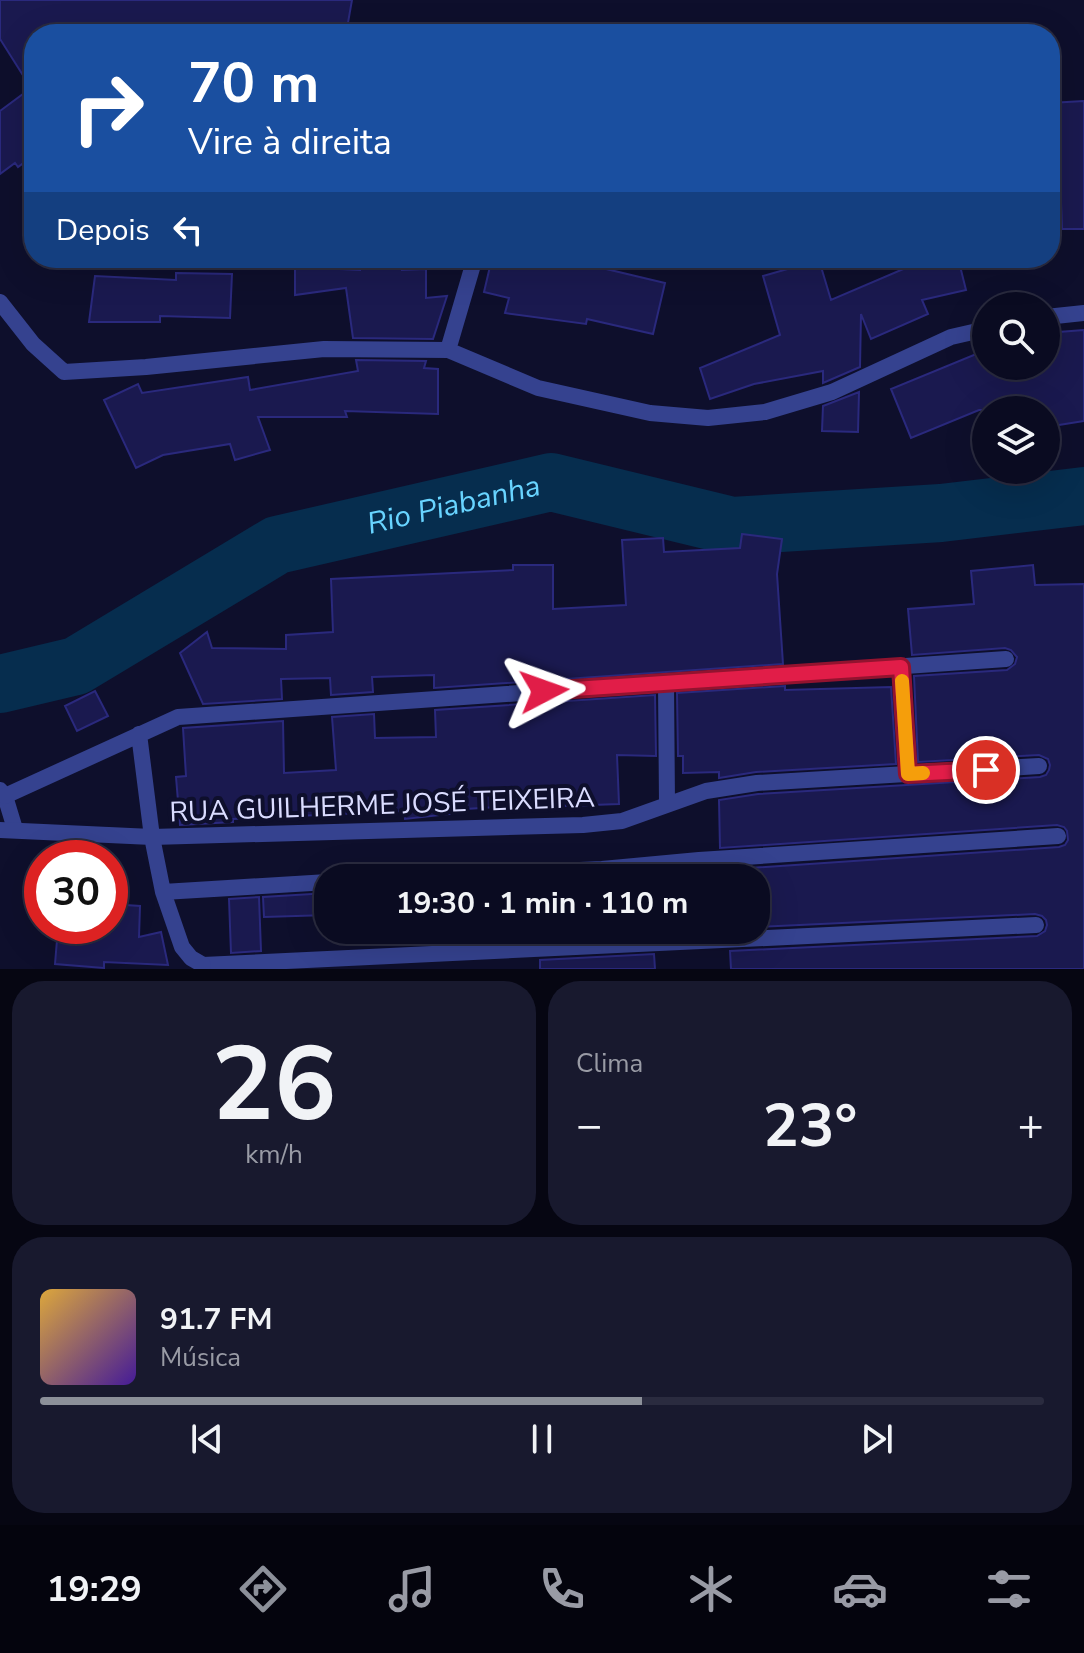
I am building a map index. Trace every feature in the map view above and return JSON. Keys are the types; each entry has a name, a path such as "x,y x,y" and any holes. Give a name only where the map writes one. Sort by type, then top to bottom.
{"street":[{"path":"448,350 472,268"},
{"path":"0,302 33,344 64,372 324,349 448,350 538,388 650,413 708,418 765,412 832,392 951,337 972,332"},
{"path":"1060,316 1084,313"},
{"path":"8,829 3,793 178,717 1006,659"},
{"path":"901,667 908,774"},
{"path":"666,683 667,804"},
{"path":"139,734 152,837 163,892 182,947 191,958 203,965 1036,925"},
{"name":"RUA GUILHERME JOSÉ TEIXEIRA","path":"8,829 152,837 583,825 622,821 706,791 757,783 1039,766"},
{"path":"656,864 1058,836"},
{"path":"163,892 314,883"}],"building":[{"path":"0,0 352,0 348,24 24,24 24,77 0,39"},
{"path":"24,93 24,162 18,167 15,163 0,174 0,111"},
{"path":"1084,101 1084,229 1062,229 1060,102"},
{"path":"295,268 426,269 426,298 447,296 433,339 353,338 346,288 295,295"},
{"path":"490,268 602,268 665,283 653,334 587,319 586,324 505,313 509,298 484,292"},
{"path":"791,268 821,268 831,300 906,268 960,268 966,290 922,300 928,314 871,339 861,314 860,367 823,383 823,371 754,384 710,399 700,368 780,335 763,276"},
{"path":"176,273 232,274 230,318 160,316 160,322 89,322 95,276 176,280"},
{"path":"1084,330 1084,421 1060,425 1060,396 972,396 972,413 911,438 891,389 972,356 972,380 1060,380 1060,332"},
{"path":"356,360 426,361 424,368 438,369 438,414 345,411 347,417 258,417 270,450 235,460 230,444 163,455 136,468 104,400 138,384 142,393 248,377 250,390 358,371"},
{"path":"859,392 858,432 822,431 823,406"},
{"path":"742,534 782,539 777,574 783,664 434,688 434,675 372,677 373,692 331,695 330,678 281,679 282,699 203,704 180,653 207,632 212,648 286,649 286,635 333,632 331,579 513,570 513,565 553,565 553,609 626,605 622,540 663,538 664,552 740,548"},
{"path":"1033,565 1035,585 1084,584 1084,969 731,969 730,951 1037,936 1045,931 1046,920 1035,914 770,926 770,867 1059,847 1068,840 1067,831 1057,825 720,848 719,800 758,794 1046,775 1050,765 1048,759 1039,755 918,762 914,676 1007,670 1015,664 1017,657 1005,648 912,655 908,609 974,604 971,571"},
{"path":"785,686 785,690 891,687 896,764 756,772 719,778 719,772 683,773 683,756 678,756 677,693"},
{"path":"95,691 108,716 77,731 65,706"},
{"path":"655,695 656,756 617,755 619,804 564,806 563,803 449,810 450,814 405,819 404,811 233,819 233,822 180,825 176,777 186,776 183,728 283,721 284,773 336,770 332,717 374,714 375,738 436,737 435,710"},
{"path":"314,894 314,915 264,917 263,897"},
{"path":"259,897 261,951 231,953 229,899"},
{"path":"128,905 140,906 139,937 161,932 168,965 104,962 104,968 55,964 57,944 128,944"},
{"path":"654,954 655,969 540,969 540,960"}],"waterway":[{"name":"Rio Piabanha","path":"0,684 76,666 277,545 551,482 732,526 941,513 1084,496"}],"slow traffic":[{"path":"902,681 908,774 923,773"}],"route":[{"path":"544,691 901,667 908,774 986,770"}]}
